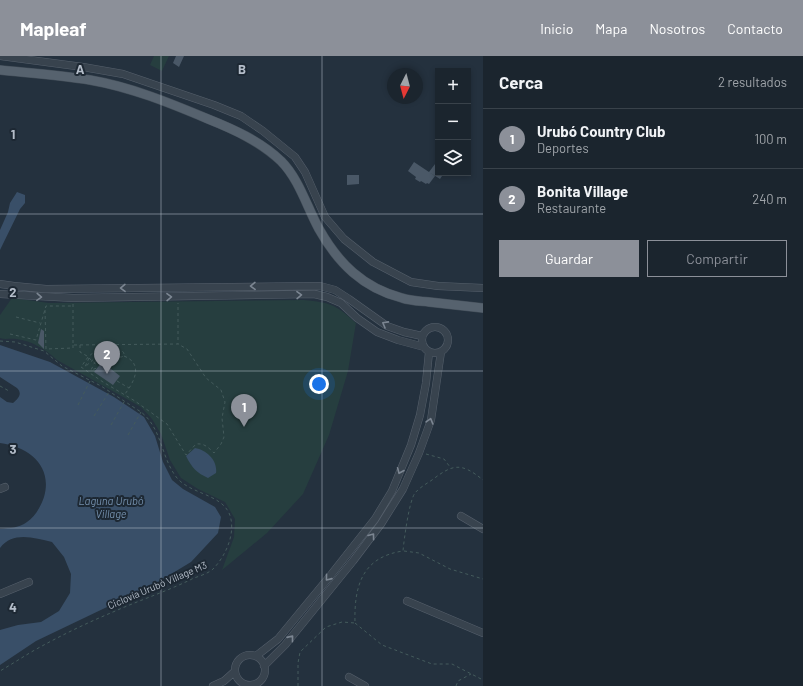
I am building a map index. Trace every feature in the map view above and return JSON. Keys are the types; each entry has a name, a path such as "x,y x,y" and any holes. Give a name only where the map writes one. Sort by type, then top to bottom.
{"main road":[{"path":"0,70 90,80 127,89 170,103 238,131 281,161 292,176 332,250 350,272 371,286 385,293 403,299 483,308"}],"street":[{"path":"0,56 82,66 123,74 214,105 241,116 264,131 295,157 305,172 325,217 344,239 373,262 411,282 438,286 483,288"},
{"path":"0,284 46,289 320,286 330,289 349,299 387,326 422,336"},
{"path":"91,289 91,298"},
{"path":"327,297 330,289"},
{"path":"0,294 49,298 314,294 327,297 341,303 357,318 377,332 426,350 437,353 441,352 445,349 448,340 447,336 441,329 432,328 428,329 422,336 422,344 426,350 426,383 420,415 411,445 392,491 375,519 278,639 256,656"},
{"path":"264,666 290,639 381,524 403,489 431,420 441,352"},
{"path":"411,445 419,451"},
{"path":"461,516 483,529"},
{"path":"0,594 29,582"},
{"path":"407,601 483,633"},
{"path":"213,686 224,681 234,672 236,663 239,658 244,655 256,656 261,659 264,666 264,675 262,680 252,686 238,685 234,672"},
{"path":"349,677 365,686"},
{"path":"262,680 268,686"}],"path":[{"path":"178,297 178,344"},
{"path":"45,308 46,349 73,348 73,302 77,298"},
{"path":"45,308 46,306 73,306"},
{"path":"10,334 36,340 45,308"},
{"path":"16,317 41,324"},
{"name":"Ciclovía Urubó Village M3","path":"0,341 15,342 44,351 58,363 90,380 141,412 146,416 158,435 167,460 178,478 195,491 220,502 229,513 231,523 231,534 226,552 213,570 99,619 41,646 0,671"},
{"path":"73,345 178,344 187,349 206,378 221,390 225,402 222,418 224,437 222,444 214,453 208,446 201,443 196,444 186,455 167,424 125,394 109,386 81,367 88,357 101,345"},
{"path":"80,345 80,352 88,357 92,361 95,364 98,367 91,370 95,364 96,357 92,361 85,366 88,357"},
{"path":"110,345 113,351 120,357 124,356"},
{"path":"118,354 123,352 124,356 133,363 136,374 135,380 125,394"},
{"path":"78,405 90,380"},
{"path":"117,381 130,388"},
{"path":"0,386 9,391"},
{"path":"94,416 109,392"},
{"path":"111,425 125,401"},
{"path":"128,435 141,412"},
{"path":"419,451 444,459 450,468"},
{"path":"403,551 405,532 414,494 450,468 462,468 474,472 483,480"},
{"path":"355,623 354,605 359,585 367,569 378,559 390,553 403,551 419,553 450,569 483,579"},
{"path":"298,686 298,663 300,652 326,627 342,622 355,623 382,645 432,664 452,664 483,680"},
{"path":"456,686 458,681 471,674"}],"green space":[{"path":"154,56 169,56 162,71 150,65"},
{"path":"12,298 49,303 304,300 321,302 343,312 356,323 348,371 329,435 303,494 267,533 222,570 234,537 235,519 225,502 198,489 181,478 170,460 161,434 152,419 141,407 57,360 38,346 22,340 0,338 0,315"}],"water":[{"path":"17,192 25,195 25,203 20,209 0,250 0,230 8,212 10,203"},
{"name":"Laguna Urubó Village","path":"0,345 50,362 114,397 144,417 155,436 163,462 172,480 183,489 215,507 221,517 218,533 191,562 153,585 36,641 0,665 0,630 18,625 41,622 59,611 70,593 71,574 64,557 52,542 24,537 11,539 0,548 0,529 18,527 30,520 41,504 46,486 42,467 36,460 20,449 11,445 0,443 0,397 7,402 13,403 18,398 20,392 17,388 0,377"},
{"path":"195,448 204,451 211,457 215,464 216,473 208,478 195,470 186,456"}],"building":[{"path":"176,56 184,56 179,67 173,63"},
{"path":"414,162 435,176 429,184 426,184 415,179 416,177 408,171"},
{"path":"435,164 435,176 429,172"},
{"path":"347,175 359,175 359,184 347,185"},
{"path":"435,176 442,176 440,179"},
{"path":"41,329 44,331 44,349 38,343"},
{"path":"102,362 120,376 113,385 94,372"}],"place":[{"name":"Bonita Village","path":"107,374"},
{"name":"Urubó Country Club","path":"244,427"}]}
